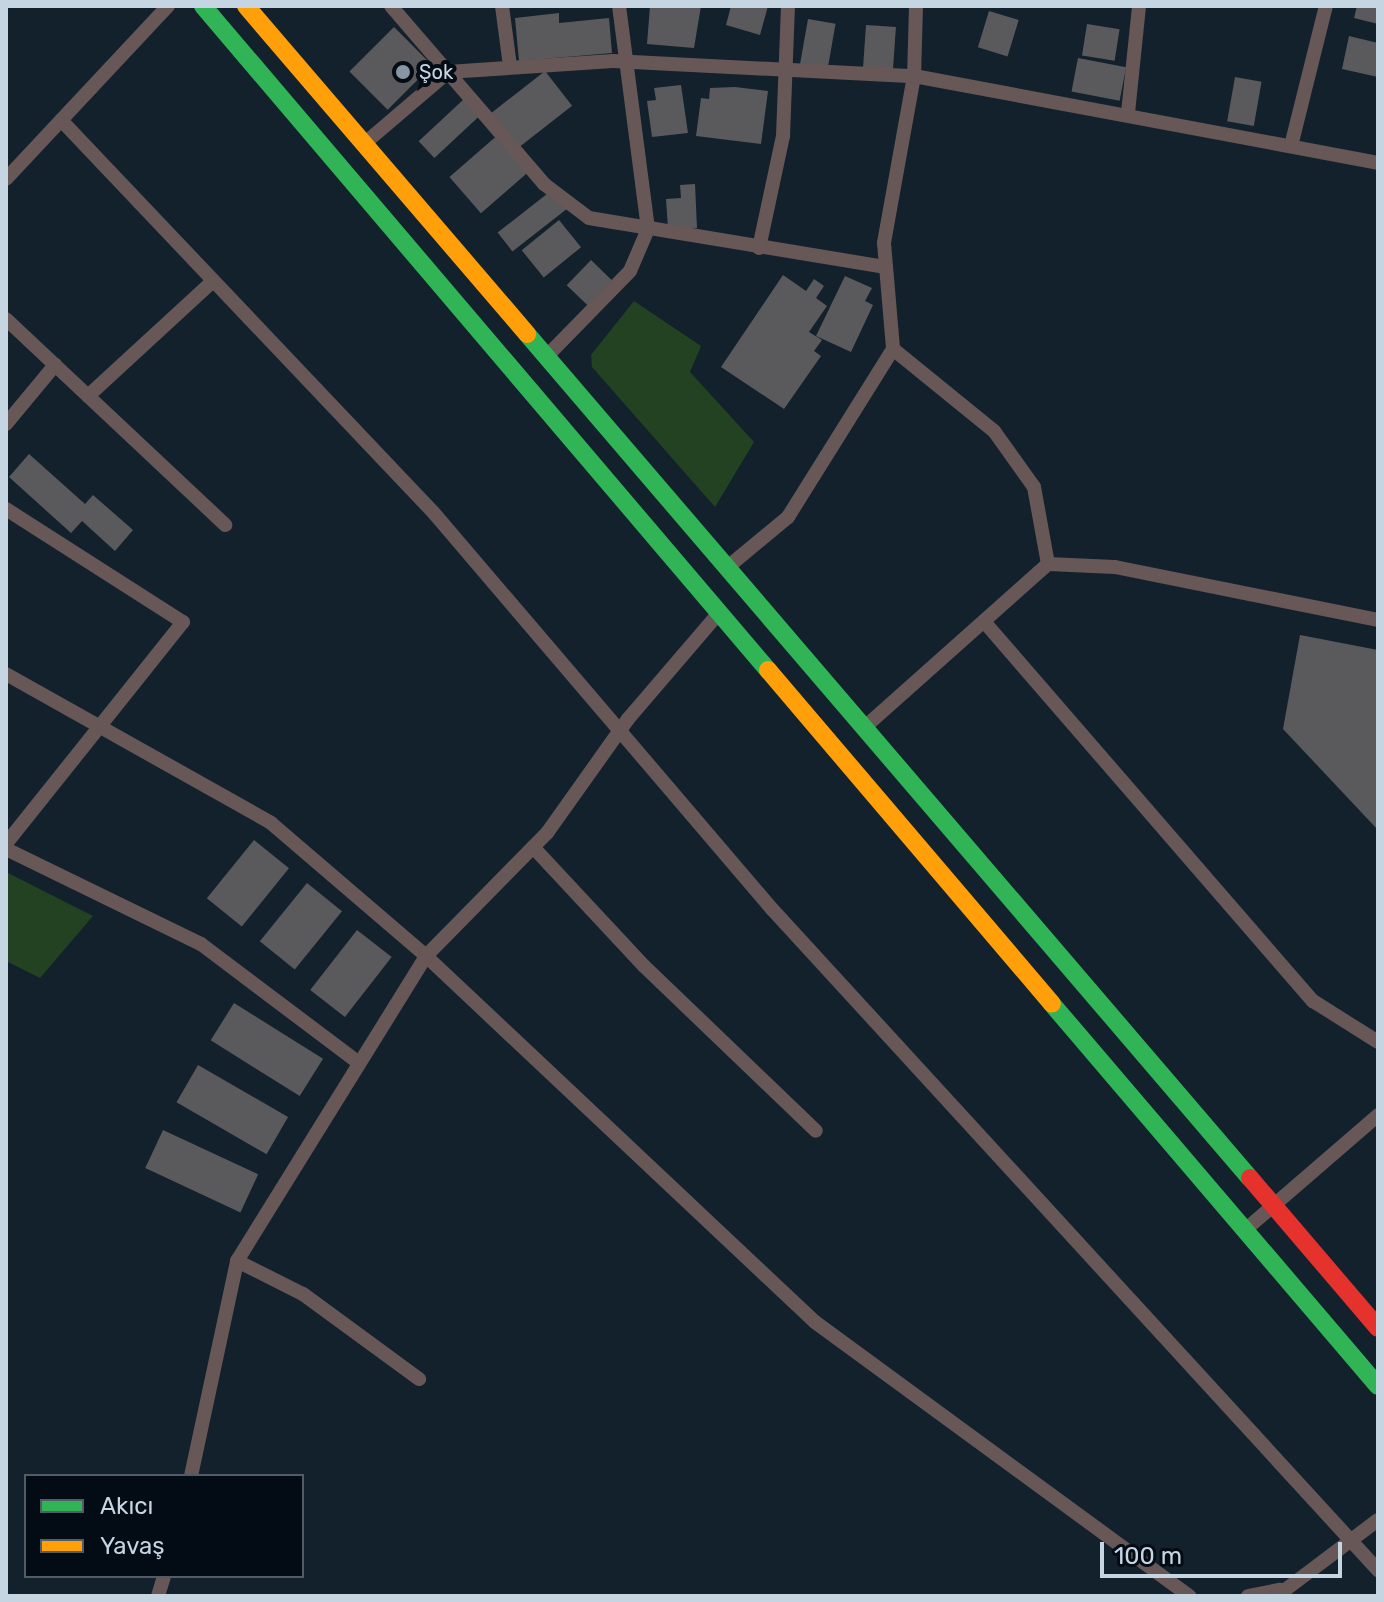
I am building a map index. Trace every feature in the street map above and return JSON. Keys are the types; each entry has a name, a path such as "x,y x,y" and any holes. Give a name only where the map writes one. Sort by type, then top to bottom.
{"highway":[{"path":"203,6 1378,1386"},
{"path":"246,6 729,566 1378,1328"}],"street":[{"path":"6,179 168,6"},
{"path":"391,6 552,190 589,218 886,267"},
{"path":"502,6 510,66"},
{"path":"548,355 630,271 648,229 619,6"},
{"path":"759,248 783,136 788,6"},
{"path":"729,566 788,517 893,349 884,243 914,76 916,6"},
{"path":"1128,113 1139,6"},
{"path":"1291,146 1326,6"},
{"path":"365,143 448,72 510,66 627,62 914,76 1128,113 1378,163"},
{"path":"61,120 433,512 622,726 772,909 1022,1186 1356,1539 1378,1570"},
{"path":"88,396 213,281"},
{"path":"6,319 225,525"},
{"path":"893,349 994,431 1034,487 1048,564"},
{"path":"6,424 55,365"},
{"path":"6,509 183,622 6,846 201,944 359,1063"},
{"path":"866,726 987,625 1048,564 1115,567 1378,620"},
{"path":"191,1474 237,1261 426,956 533,847 622,726 718,614"},
{"path":"987,625 1313,1001 1378,1042"},
{"path":"6,674 271,823 426,956 815,1322 1189,1596"},
{"path":"533,847 644,966 816,1131"},
{"path":"1245,1230 1378,1115"},
{"path":"237,1261 303,1294 419,1379"},
{"path":"1248,1596 1279,1593 1378,1520"}],"green space":[{"path":"634,301 701,346 690,372 754,442 715,507 592,367 591,355"},
{"path":"6,872 93,916 40,978 6,961"}],"building":[{"path":"650,6 701,6 694,48 647,44"},
{"path":"731,6 768,6 760,35 726,25"},
{"path":"1357,6 1378,6 1378,24 1354,18"},
{"path":"989,11 1019,20 1008,56 978,47"},
{"path":"559,13 559,23 609,18 612,53 519,61 515,18"},
{"path":"808,19 836,24 828,69 800,64"},
{"path":"1087,24 1120,29 1115,61 1082,56"},
{"path":"866,25 896,27 893,70 863,68"},
{"path":"394,27 432,65 388,110 349,72"},
{"path":"1349,36 1378,43 1378,77 1342,69"},
{"path":"1078,58 1126,67 1120,101 1072,91"},
{"path":"545,71 572,106 516,149 489,115"},
{"path":"1235,77 1262,82 1254,126 1227,121"},
{"path":"681,85 688,133 652,137 647,101 656,100 654,88"},
{"path":"710,88 768,91 761,144 696,136 701,98 709,99"},
{"path":"464,99 480,116 434,158 419,141"},
{"path":"500,133 531,169 481,213 449,177"},
{"path":"695,184 697,228 668,229 666,199 681,198 680,185"},
{"path":"552,190 567,209 512,251 498,232"},
{"path":"559,220 581,247 544,277 522,250"},
{"path":"591,260 612,280 588,305 567,285"},
{"path":"783,275 806,291 814,279 824,286 816,298 827,306 809,332 822,340 814,351 821,356 784,409 721,367"},
{"path":"845,276 872,288 865,301 873,305 851,352 816,336"},
{"path":"29,454 85,504 93,495 133,530 115,551 82,521 71,533 9,477"},
{"path":"1300,635 1378,650 1378,830 1283,729"},
{"path":"254,840 289,868 242,927 207,898"},
{"path":"307,883 342,911 295,970 260,941"},
{"path":"357,930 392,957 345,1017 310,990"},
{"path":"234,1003 323,1059 300,1096 211,1040"},
{"path":"198,1065 288,1117 267,1154 176,1102"},
{"path":"163,1130 258,1174 240,1212 145,1168"}],"traffic: fast":[{"path":"203,6 768,670"},
{"path":"527,334 1250,1178"},
{"path":"1052,1004 1378,1386"}],"traffic: slow":[{"path":"246,6 527,334"},
{"path":"768,670 1052,1004"}],"traffic: jam":[{"path":"1250,1178 1378,1328"}],"place":[{"name":"Şok","path":"403,72"}]}
